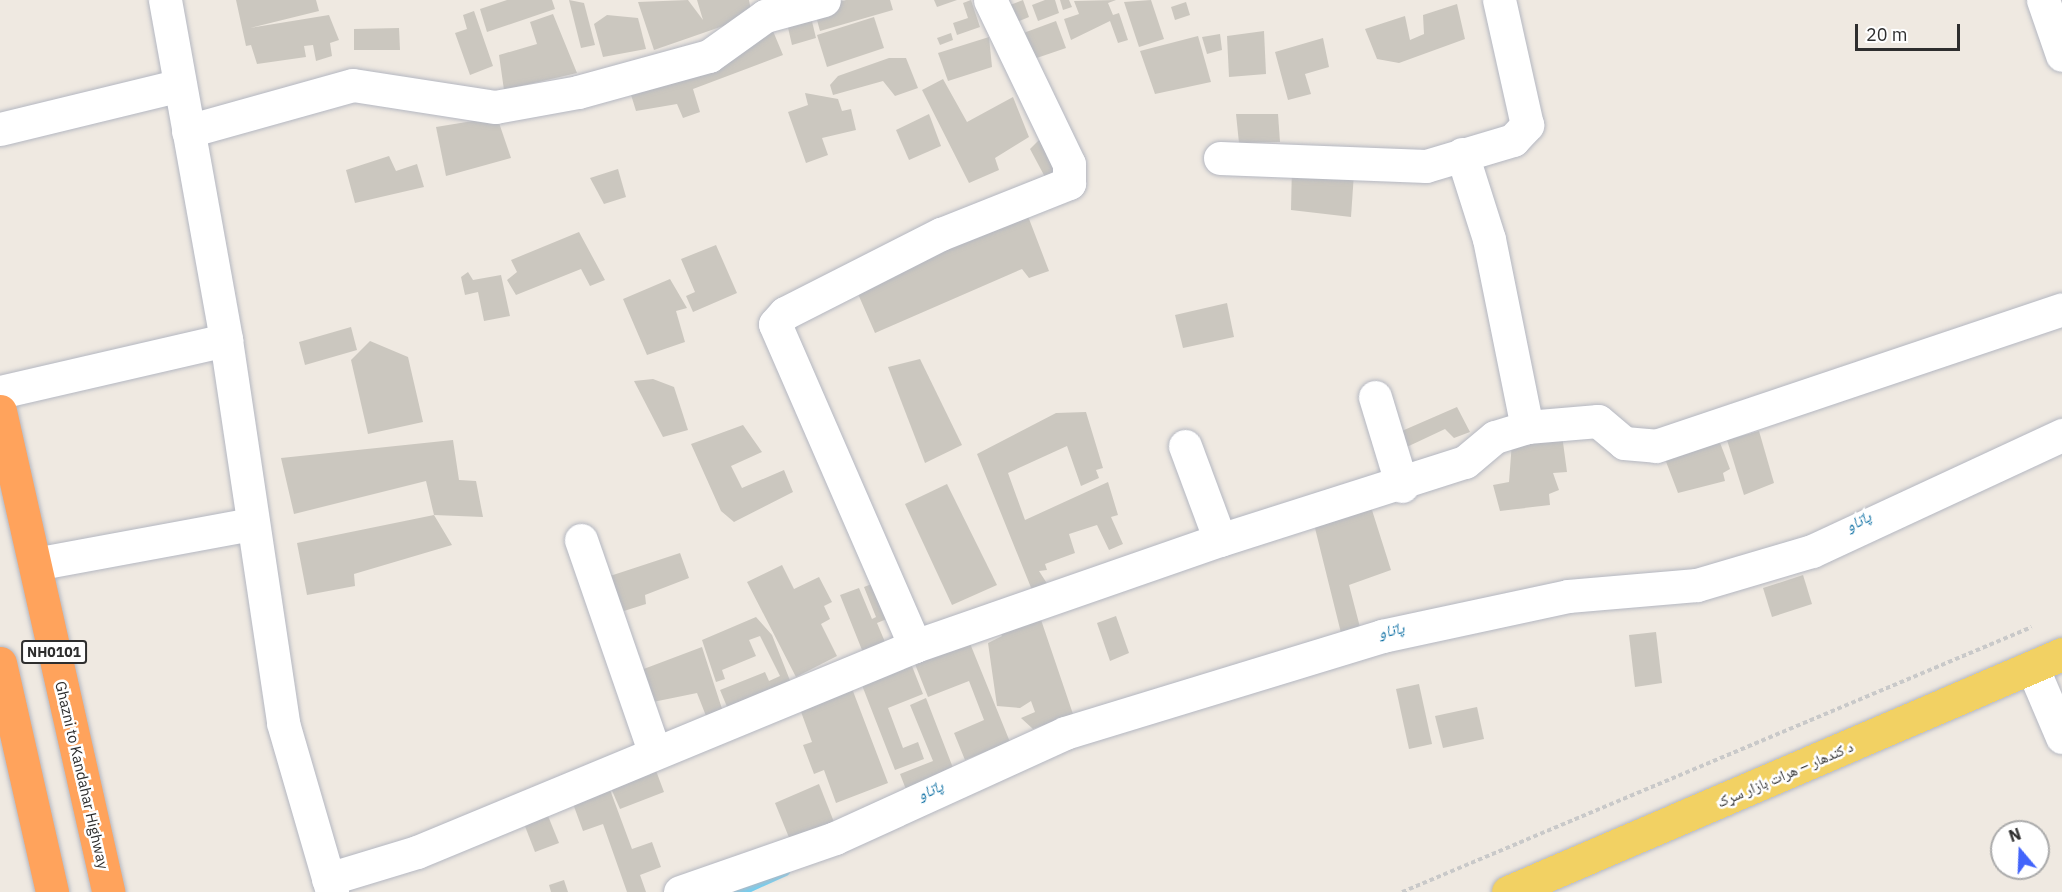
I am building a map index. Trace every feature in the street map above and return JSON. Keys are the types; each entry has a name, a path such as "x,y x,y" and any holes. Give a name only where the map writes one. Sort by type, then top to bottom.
{"highway":[{"name":"Ghazni to Kandahar Highway","path":"0,411 108,892"},
{"name":"NH0101","path":"0,663 52,892"}],"main road":[{"name":"د کندهار – هرات بازار سړک","path":"1508,892 2033,669 2062,654"}],"street":[{"path":"165,0 226,340 251,524 283,723 330,885 417,852 654,751 915,646 1220,540 1402,486 1466,462 1495,437 1527,428 1598,421 1624,442 1656,446 2062,309"},
{"path":"188,130 353,85 495,107 578,92 709,56 763,8 824,0"},
{"path":"915,646 775,324 785,313 941,234 1069,183 1069,164 990,0"},
{"path":"1220,158 1329,158 1376,166 1426,166 1513,140 1527,125 1499,0"},
{"path":"2043,0 2062,55"},
{"path":"0,129 180,85"},
{"path":"1462,154 1489,238 1527,428"},
{"path":"0,392 226,340"},
{"path":"1375,397 1402,486"},
{"path":"680,892 835,838 1065,733 1382,636 1568,596 1697,585 1812,551 2062,435"},
{"path":"1185,446 1220,540"},
{"path":"35,564 251,524"},
{"path":"582,540 654,751"},
{"path":"2033,669 2062,737"}],"path":[{"path":"1402,892 1993,639 2037,625"}],"building":[{"path":"236,0 316,0 319,11 250,28 329,15 339,40 330,43 332,56 316,61 313,45 304,46 306,57 257,64 251,45 246,46"},
{"path":"507,0 552,0 555,9 487,32 480,9"},
{"path":"569,0 584,3 595,45 581,48"},
{"path":"688,0 703,20 697,0 749,0 752,16 654,50 638,2"},
{"path":"846,0 890,0 893,10 820,31 814,9"},
{"path":"934,0 957,0 937,7"},
{"path":"971,0 980,27 957,35 953,23 968,18 963,3"},
{"path":"1023,0 1029,17 1017,22 1010,5"},
{"path":"1045,0 1055,0 1059,13 1038,21 1032,5"},
{"path":"1060,0 1069,0 1072,7 1063,10"},
{"path":"1116,0 1108,3 1113,15 1119,13 1128,40 1118,43 1110,21 1071,40 1064,19 1079,14 1074,1"},
{"path":"1151,0 1164,39 1139,47 1124,2"},
{"path":"1186,2 1190,15 1175,20 1171,7"},
{"path":"1457,4 1465,39 1399,63 1377,59 1365,29 1405,16 1410,40 1424,34 1423,15"},
{"path":"474,11 493,66 470,75 455,33 467,29 463,15"},
{"path":"810,13 816,38 792,45 786,19"},
{"path":"553,14 577,73 504,90 499,55 537,44 530,22"},
{"path":"607,15 638,18 646,49 603,57 594,24"},
{"path":"874,17 884,48 827,67 817,35"},
{"path":"1056,21 1066,48 1025,62 1015,36"},
{"path":"399,28 400,50 354,50 354,29"},
{"path":"773,31 783,55 693,89 700,112 683,118 677,104 636,111 628,85"},
{"path":"1264,31 1266,74 1229,77 1227,36"},
{"path":"951,33 953,40 940,45 937,38"},
{"path":"1220,34 1222,50 1207,54 1202,37"},
{"path":"1198,36 1211,82 1155,94 1140,51"},
{"path":"989,37 992,67 948,81 938,53"},
{"path":"1323,38 1329,67 1305,74 1311,94 1288,100 1275,52"},
{"path":"889,58 906,58 918,88 895,96 883,81 833,95 830,85 838,76"},
{"path":"943,79 967,122 1013,97 1029,137 995,158 999,170 969,183 922,90"},
{"path":"805,93 838,99 842,111 851,109 856,130 822,138 828,155 806,163 788,112 808,105"},
{"path":"929,114 941,146 909,160 896,130"},
{"path":"1236,114 1278,114 1280,142 1239,143"},
{"path":"497,117 511,158 446,176 436,127"},
{"path":"1040,139 1057,171 1045,177 1030,149"},
{"path":"389,156 396,171 417,164 424,187 355,203 346,170"},
{"path":"1292,165 1354,173 1351,217 1291,210"},
{"path":"618,169 626,197 604,204 590,178"},
{"path":"1026,211 1049,271 1029,278 1022,269 875,333 855,287"},
{"path":"579,232 605,280 590,286 581,269 516,295 507,280 517,272 511,260"},
{"path":"716,245 737,293 693,312 686,296 695,292 681,259"},
{"path":"468,272 473,280 501,275 510,316 484,321 478,292 465,295 461,277"},
{"path":"670,279 687,308 676,311 685,342 647,355 623,299"},
{"path":"1227,303 1234,337 1183,348 1175,315"},
{"path":"351,327 357,350 305,365 299,342"},
{"path":"370,341 408,357 423,422 368,434 351,360"},
{"path":"920,359 962,445 925,463 888,367"},
{"path":"653,379 674,387 688,430 663,437 634,381"},
{"path":"1457,407 1470,432 1454,438 1445,429 1394,453 1388,437"},
{"path":"1086,412 1103,468 1096,470 1099,478 1081,486 1067,446 1008,473 1025,520 1108,482 1118,515 1111,517 1123,544 1109,550 1097,525 1069,534 1075,553 1045,564 1047,570 1039,571 1048,585 1032,590 977,454 1056,413"},
{"path":"743,425 762,452 731,466 742,488 784,470 793,492 734,522 721,511 691,444"},
{"path":"1759,431 1774,483 1744,495 1727,440"},
{"path":"1562,435 1567,472 1553,473 1559,490 1549,494 1550,505 1500,511 1493,485 1509,482 1512,442"},
{"path":"453,440 459,480 476,481 483,517 434,515 426,481 294,514 281,458"},
{"path":"1719,440 1730,469 1723,473 1725,481 1678,493 1665,459"},
{"path":"947,484 997,585 952,605 905,504"},
{"path":"1371,507 1391,570 1349,585 1361,631 1342,637 1311,512"},
{"path":"434,515 452,545 354,574 355,586 307,595 297,543"},
{"path":"680,553 689,578 645,595 646,604 624,611 607,577"},
{"path":"782,565 794,589 819,577 832,602 824,606 830,619 821,624 837,656 796,677 747,582"},
{"path":"1803,575 1812,604 1772,617 1763,588"},
{"path":"879,581 894,616 877,623 885,642 866,660 840,595 859,588 872,619 876,617 864,587"},
{"path":"1038,611 1073,714 1033,729 1021,718 1035,712 1031,701 1020,708 997,706 988,643 1002,636 995,618"},
{"path":"1116,616 1129,653 1110,661 1097,623"},
{"path":"756,617 772,635 791,683 728,709 720,690 765,672 769,681 780,676 760,636 749,640 756,656 722,670 725,679 716,682 702,640"},
{"path":"1656,632 1662,683 1635,687 1629,635"},
{"path":"967,636 1010,742 965,760 954,733 984,720 969,681 928,697 913,659"},
{"path":"702,647 724,715 708,721 697,693 653,702 641,670"},
{"path":"908,656 923,694 888,708 903,748 918,742 924,759 895,770 858,675"},
{"path":"848,678 888,783 836,803 824,770 814,774 803,745 812,742 796,698"},
{"path":"1419,684 1432,744 1409,749 1396,689"},
{"path":"926,698 955,773 907,792 900,774 933,761 910,705"},
{"path":"1477,707 1484,739 1443,748 1435,716"},
{"path":"655,768 664,792 620,809 610,786"},
{"path":"819,784 834,822 790,840 775,803"},
{"path":"609,787 632,849 652,842 661,867 640,875 646,892 627,892 603,824 583,831 572,801"},
{"path":"544,806 559,843 535,852 521,816"},
{"path":"564,880 568,892 551,892 549,885"}],"waterway":[{"name":"پاتاو","path":"739,892 785,871"}]}
